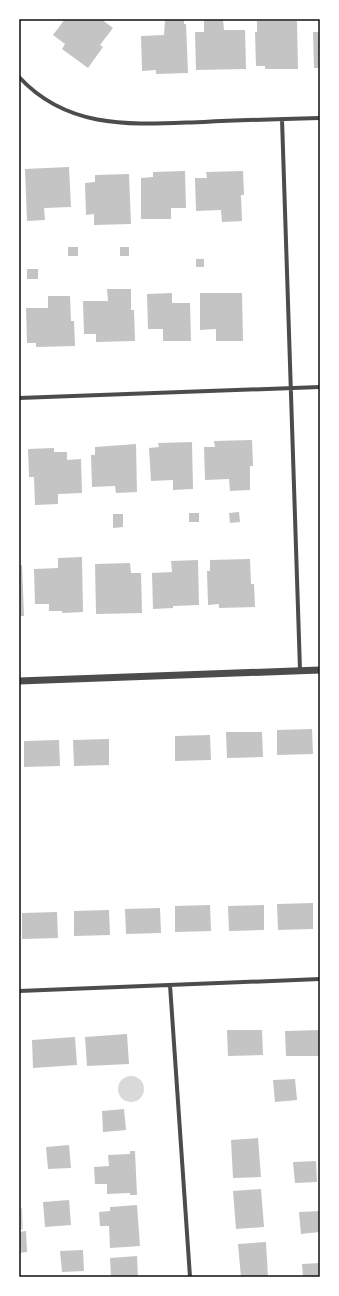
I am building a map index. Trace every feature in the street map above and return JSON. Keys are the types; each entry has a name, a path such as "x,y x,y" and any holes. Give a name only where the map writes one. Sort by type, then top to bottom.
{"street":[{"path":"21,79 50,102 65,110 96,120 136,124 320,118"},
{"path":"282,119 300,670"},
{"path":"19,398 320,387"},
{"path":"19,680 320,670"},
{"path":"19,991 320,979"},
{"path":"170,985 190,1277"}],"shaded area":[{"path":"131,1076 140,1080 144,1089 140,1098 131,1102 122,1098 118,1089 122,1080"},
{"path":"19,1208 22,1208 23,1229 19,1230"}],"building":[{"path":"65,19 101,19 113,28 100,45 103,47 88,68 62,49 65,44 53,35"},
{"path":"165,19 184,19 184,24 186,24 188,73 156,74 156,70 142,71 141,36 164,35"},
{"path":"204,20 223,20 224,30 245,30 246,69 196,70 195,32 204,32"},
{"path":"257,21 297,21 298,69 265,69 265,66 256,66 255,32 257,32"},
{"path":"313,32 320,32 320,68 314,68"},
{"path":"69,167 71,207 44,208 45,220 27,221 25,169"},
{"path":"185,171 186,208 171,208 171,219 141,219 141,178 153,177 153,172"},
{"path":"243,171 244,195 241,195 242,221 222,222 221,210 196,211 195,178 207,178 206,172"},
{"path":"129,174 131,224 94,225 94,214 86,215 85,183 95,182 95,175"},
{"path":"68,247 78,247 78,256 68,256"},
{"path":"120,247 129,247 129,256 120,256"},
{"path":"196,259 204,259 204,267 196,267"},
{"path":"27,269 38,269 38,279 27,279"},
{"path":"107,289 131,289 131,310 134,310 135,341 96,342 96,334 84,334 83,301 108,301"},
{"path":"172,293 172,303 190,303 191,341 163,341 163,329 148,329 147,294"},
{"path":"200,293 242,293 243,341 216,341 216,329 200,330"},
{"path":"48,296 70,296 71,321 74,321 75,346 36,347 36,343 27,343 26,308 48,308"},
{"path":"252,440 253,466 250,466 250,490 230,491 229,479 205,480 204,447 215,447 214,441"},
{"path":"192,442 193,489 173,490 173,480 151,481 149,448 159,447 158,443"},
{"path":"136,444 137,492 116,493 115,486 92,487 91,455 95,455 95,447"},
{"path":"54,448 54,452 67,452 67,460 81,459 82,493 58,494 58,504 35,505 34,477 29,477 28,449"},
{"path":"239,512 240,522 230,523 229,513"},
{"path":"189,513 199,513 199,522 189,522"},
{"path":"113,514 123,514 123,527 113,528"},
{"path":"82,557 83,612 62,613 62,611 49,611 49,604 35,604 34,569 58,568 58,558"},
{"path":"250,559 251,584 254,584 255,607 219,608 219,604 208,605 207,571 210,571 210,560"},
{"path":"198,560 199,605 173,606 173,608 153,609 152,573 172,572 171,561"},
{"path":"130,563 131,573 141,573 142,613 96,614 95,564"},
{"path":"19,565 22,565 24,616 19,616"},
{"path":"312,729 313,754 277,755 277,730"},
{"path":"226,732 262,732 263,757 227,758"},
{"path":"210,735 211,760 175,761 175,736"},
{"path":"109,739 109,765 74,766 73,740"},
{"path":"59,740 60,766 24,767 24,741"},
{"path":"313,903 313,929 278,930 277,904"},
{"path":"210,905 211,931 175,932 175,906"},
{"path":"264,905 264,930 229,931 228,906"},
{"path":"160,908 161,933 126,934 125,909"},
{"path":"109,910 110,935 74,936 74,911"},
{"path":"57,912 58,938 22,939 22,913"},
{"path":"227,1030 262,1030 263,1055 228,1056"},
{"path":"320,1030 320,1056 286,1056 285,1031"},
{"path":"127,1034 129,1064 87,1066 85,1037"},
{"path":"75,1037 77,1065 33,1068 32,1040"},
{"path":"295,1079 297,1100 275,1102 273,1080"},
{"path":"124,1109 126,1130 103,1132 102,1111"},
{"path":"258,1138 261,1177 233,1178 231,1140"},
{"path":"69,1145 71,1168 48,1169 46,1147"},
{"path":"130,1151 135,1151 137,1195 130,1195 130,1193 107,1194 107,1184 95,1184 94,1167 109,1166 108,1155 130,1154"},
{"path":"316,1161 317,1182 295,1183 293,1162"},
{"path":"261,1189 264,1227 236,1229 233,1191"},
{"path":"69,1200 71,1225 45,1227 43,1202"},
{"path":"137,1205 140,1246 110,1248 109,1226 100,1226 99,1212 110,1211 110,1207"},
{"path":"320,1211 320,1232 301,1234 299,1212"},
{"path":"26,1231 27,1252 19,1253 19,1232"},
{"path":"266,1242 268,1277 241,1277 238,1244"},
{"path":"83,1250 84,1271 62,1272 60,1251"},
{"path":"137,1256 138,1277 111,1277 110,1258"},
{"path":"320,1263 320,1277 303,1277 302,1264"}]}
